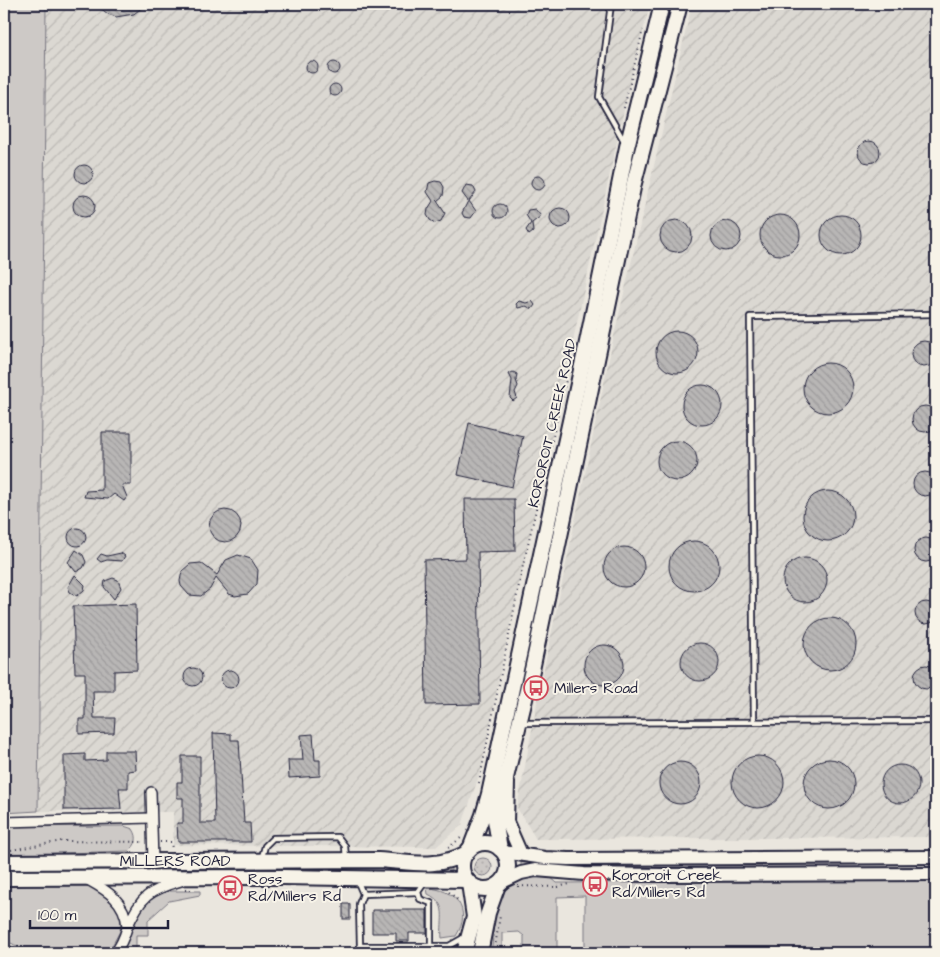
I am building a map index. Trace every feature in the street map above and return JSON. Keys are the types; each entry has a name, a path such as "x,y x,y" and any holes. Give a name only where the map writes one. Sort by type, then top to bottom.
{"main road":[{"name":"KOROROIT CREEK ROAD","path":"468,851 483,815 586,347 627,147 662,4"},
{"name":"KOROROIT CREEK ROAD","path":"501,850 496,814 520,723 634,183 680,4"},
{"path":"550,505 566,509"},
{"path":"502,730 520,723"},
{"path":"509,766 506,822 521,854"},
{"path":"464,953 474,909 462,866 468,851 485,844 521,854 568,859 936,858"},
{"path":"480,953 488,913 500,884 506,877 508,864 501,850"},
{"name":"MILLERS ROAD","path":"4,862 347,860 440,864 468,851"},
{"path":"468,882 482,889 500,884 521,873 536,870 584,874 664,875 936,874"},
{"name":"MILLERS ROAD","path":"4,878 355,877 430,878 468,882"}],"street":[{"path":"151,792 153,862"},
{"path":"4,822 151,818"},
{"path":"83,878 113,894 122,905 126,916 127,928"},
{"path":"115,953 121,946 139,903 150,893 162,887 193,878"},
{"path":"4,949 10,953"}],"lane":[{"path":"611,4 599,97 627,147"},
{"path":"754,722 750,317 936,314"},
{"path":"520,723 936,721"},
{"path":"262,861 268,841 278,838 338,837 345,846 347,860"},
{"path":"355,877 363,894 359,904 360,946 439,947 455,943 468,934"},
{"path":"430,878 420,887 418,892 420,899 431,903 431,946"},
{"path":"363,894 418,892"},
{"path":"439,947 447,953"}],"path":[{"path":"619,132 644,26"},
{"path":"479,784 522,570 570,362"},
{"path":"4,851 62,841 152,842"},
{"path":"494,953 501,908"}],"shaded area":[{"path":"4,4 46,4 38,811 4,813"},
{"path":"46,4 650,4 631,78 504,652 482,767 462,825 436,847 173,845 173,812 38,811"},
{"path":"692,4 936,4 936,837 536,839 517,808 539,693 613,340"},
{"path":"124,826 133,829 136,835 135,844 129,851 4,855 4,827"},
{"path":"483,858 489,861 492,867 489,873 483,876 477,873 474,867 477,861"},
{"path":"521,862 936,863 936,869 629,870 539,864 521,867"},
{"path":"451,865 451,871 443,872 4,873 4,868"},
{"path":"534,875 549,876 557,883 936,881 936,953 585,953 585,896 557,897 557,953 524,953 524,936 519,932 502,933 502,953 491,953 494,914 500,895 507,887"},
{"path":"4,885 91,886 118,905 122,916 120,931 113,944 102,953 51,953 14,945 4,939"},
{"path":"167,888 170,891 200,891 200,895 169,901 148,920 148,935 136,935 136,953 120,953 143,905 157,893"},
{"path":"427,888 446,892 458,902 462,909 463,917 456,936 442,938 441,907 435,898 428,894"}],"building":[{"path":"95,4 146,4 134,14 116,17 108,14"},
{"path":"310,61 314,61 318,67 314,73 310,73 306,69 306,65"},
{"path":"336,62 339,63 339,73 332,74 329,73 328,66 329,63"},
{"path":"337,84 340,85 340,95 333,96 330,95 329,88 330,85"},
{"path":"869,141 877,144 880,152 877,160 869,163 861,160 858,152 861,144"},
{"path":"84,165 90,168 93,174 90,180 84,183 78,180 75,174 78,168"},
{"path":"538,176 543,178 545,183 543,188 538,190 533,188 531,183 533,178"},
{"path":"441,182 444,187 443,196 437,201 445,213 441,221 435,223 427,215 433,201 427,192 429,183"},
{"path":"466,185 473,186 476,192 469,201 476,211 471,218 464,217 462,213 468,201 462,193"},
{"path":"84,195 92,198 95,206 92,214 84,217 76,214 73,206 76,198"},
{"path":"500,204 505,206 507,211 505,216 500,218 495,216 493,211 495,206"},
{"path":"560,208 567,211 570,218 567,225 560,228 553,225 550,218 553,211"},
{"path":"535,209 541,216 532,223 533,232 529,235 526,230 531,223 526,215 528,210"},
{"path":"784,215 791,218 797,224 800,235 799,243 791,252 784,255 776,255 769,252 761,243 760,231 763,224 772,216"},
{"path":"845,215 852,218 858,224 861,235 860,243 852,252 845,255 837,255 830,252 822,243 821,231 824,224 833,216"},
{"path":"676,220 682,221 687,225 691,230 691,242 687,247 682,251 676,252 670,251 665,247 661,242 660,236 661,230 665,225 670,221"},
{"path":"726,221 737,225 741,236 737,247 726,251 715,247 711,236 715,225"},
{"path":"519,301 526,303 532,301 535,305 532,309 526,306 518,308 516,304"},
{"path":"677,331 692,337 698,352 692,367 677,373 662,367 656,352 662,337"},
{"path":"924,341 933,345 937,354 933,363 924,367 915,363 911,354 915,345"},
{"path":"823,363 833,363 846,370 853,383 853,393 846,406 833,413 823,413 814,409 807,402 803,393 803,383 807,374 814,367"},
{"path":"513,372 517,374 518,386 515,392 517,398 513,401 510,398 512,380 509,374"},
{"path":"706,385 713,388 719,394 722,405 721,413 713,422 706,425 698,425 691,422 683,413 682,401 685,394 694,386"},
{"path":"925,406 934,410 938,419 934,428 925,432 916,428 912,419 916,410"},
{"path":"469,423 523,436 512,487 458,475"},
{"path":"102,432 131,432 131,485 122,485 127,497 124,501 114,494 108,499 84,497 86,491 102,490"},
{"path":"681,441 688,444 694,450 697,461 696,469 688,478 681,481 673,481 666,478 658,469 657,457 660,450 669,442"},
{"path":"925,472 934,475 937,484 934,493 925,496 916,493 913,484 916,475"},
{"path":"823,491 833,491 846,498 853,511 853,521 846,534 833,541 823,541 814,537 807,530 803,521 803,511 807,502 814,495"},
{"path":"465,499 514,499 515,551 478,552 480,704 426,705 424,560 466,559"},
{"path":"225,510 231,511 236,515 240,520 240,532 236,537 231,541 225,542 219,541 214,537 210,532 209,526 210,520 214,515 219,511"},
{"path":"77,528 83,531 86,537 83,543 77,546 71,543 68,537 71,531"},
{"path":"926,538 931,539 937,545 937,555 931,561 926,562 921,561 915,555 914,550 915,545 921,539"},
{"path":"694,541 712,548 719,566 712,584 694,591 676,584 669,566 676,548"},
{"path":"620,547 628,547 635,550 641,556 644,567 641,578 635,584 628,587 620,587 613,584 607,578 604,571 604,563 607,556 613,550"},
{"path":"76,550 83,555 86,562 83,568 76,572 68,562"},
{"path":"121,553 125,556 122,561 107,560 101,562 97,559 101,554 107,556"},
{"path":"238,555 251,559 258,570 257,584 248,594 235,596 229,594 216,578 210,589 201,596 189,595 181,586 182,571 190,564 201,563 217,575 226,560"},
{"path":"805,558 817,562 823,568 827,580 823,592 817,598 805,602 793,598 787,592 783,580 787,568 793,562"},
{"path":"75,575 85,585 84,590 77,596 70,592 68,587"},
{"path":"113,578 118,580 121,588 114,599 104,587 105,581"},
{"path":"926,602 934,605 937,613 934,621 926,624 918,621 915,613 918,605"},
{"path":"136,604 137,670 114,671 114,691 93,691 94,718 115,718 114,733 79,734 79,719 85,719 85,673 75,673 73,606"},
{"path":"830,618 840,620 848,626 854,634 856,644 854,654 848,662 840,668 830,670 820,668 812,662 806,654 804,644 806,634 812,626 820,620"},
{"path":"700,643 713,649 719,662 713,675 700,681 687,675 681,662 687,649"},
{"path":"608,645 615,648 621,654 624,665 623,673 615,682 608,685 600,685 593,682 585,673 584,661 587,654 596,646"},
{"path":"926,665 931,666 937,672 937,682 931,688 926,689 921,688 915,682 914,677 915,672 921,666"},
{"path":"193,668 199,671 202,677 199,683 193,686 187,683 184,677 187,671"},
{"path":"226,670 234,670 239,675 237,686 226,688 221,683 221,675"},
{"path":"213,733 231,734 231,740 239,740 244,823 250,823 251,842 178,842 177,823 183,823 183,798 177,798 177,782 182,782 182,756 200,756 200,823 215,823"},
{"path":"313,734 315,760 320,760 320,776 289,778 288,760 303,760 301,735"},
{"path":"106,751 135,751 136,770 128,771 128,788 119,788 121,809 64,810 64,755 85,754 85,761 106,760"},
{"path":"758,756 768,758 776,764 782,772 784,782 782,792 776,800 768,806 758,808 748,806 740,800 734,792 732,782 734,772 740,764 748,758"},
{"path":"834,759 847,766 853,774 853,794 847,802 839,808 824,809 811,802 805,794 804,779 811,766 819,760"},
{"path":"680,762 695,768 701,783 695,798 680,804 665,798 659,783 665,768"},
{"path":"900,765 914,770 919,784 914,798 900,803 886,798 881,784 886,770"},
{"path":"343,904 350,904 350,919 343,919"},
{"path":"372,910 427,910 427,933 409,933 409,941 396,941 396,933 372,933"}],"place":[{"name":"Millers Road","path":"536,688"},
{"name":"Kororoit Creek Rd/Millers Rd","path":"595,884"},
{"name":"Ross Rd/Millers Rd","path":"230,888"}]}
